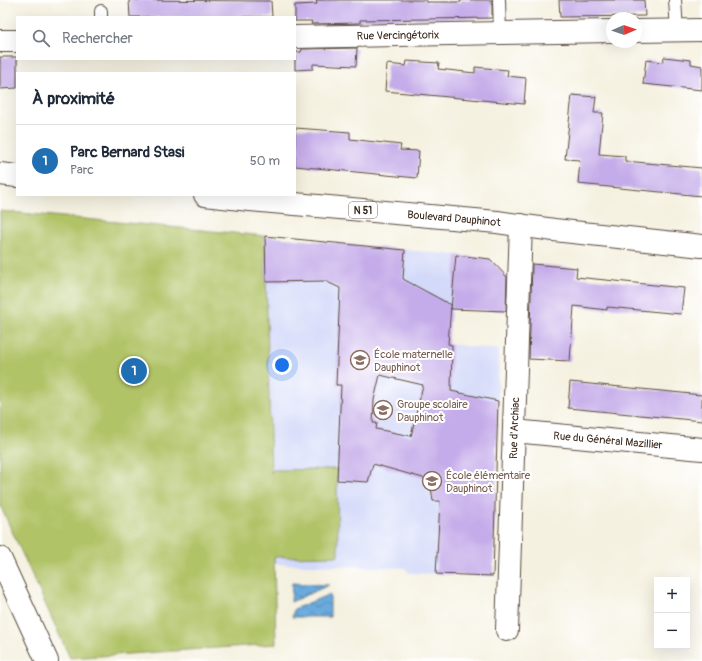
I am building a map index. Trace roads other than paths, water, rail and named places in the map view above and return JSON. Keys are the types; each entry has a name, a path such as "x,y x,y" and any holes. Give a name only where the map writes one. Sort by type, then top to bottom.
{"street":[{"path":"642,31 702,30"},
{"name":"Rue Vercingétorix","path":"296,37 606,31"},
{"path":"0,41 16,41"},
{"path":"0,174 16,176"},
{"name":"Boulevard Dauphinot","path":"214,196 491,221 702,246"},
{"name":"Rue d'Archiac","path":"507,630 520,225"},
{"name":"Rue du Général Mazillier","path":"514,431 702,449"},
{"path":"0,558 47,661"}],"lane":[{"path":"499,0 500,33"},
{"path":"675,0 677,30"}],"water":[{"path":"292,583 329,585 291,602"},
{"path":"330,594 330,617 292,617 294,609"}],"place":[{"name":"École maternelle Dauphinot","path":"360,360"},
{"name":"Parc Bernard Stasi","path":"134,371"},
{"name":"Groupe scolaire Dauphinot","path":"383,410"},
{"name":"École élémentaire Dauphinot","path":"432,481"}]}
